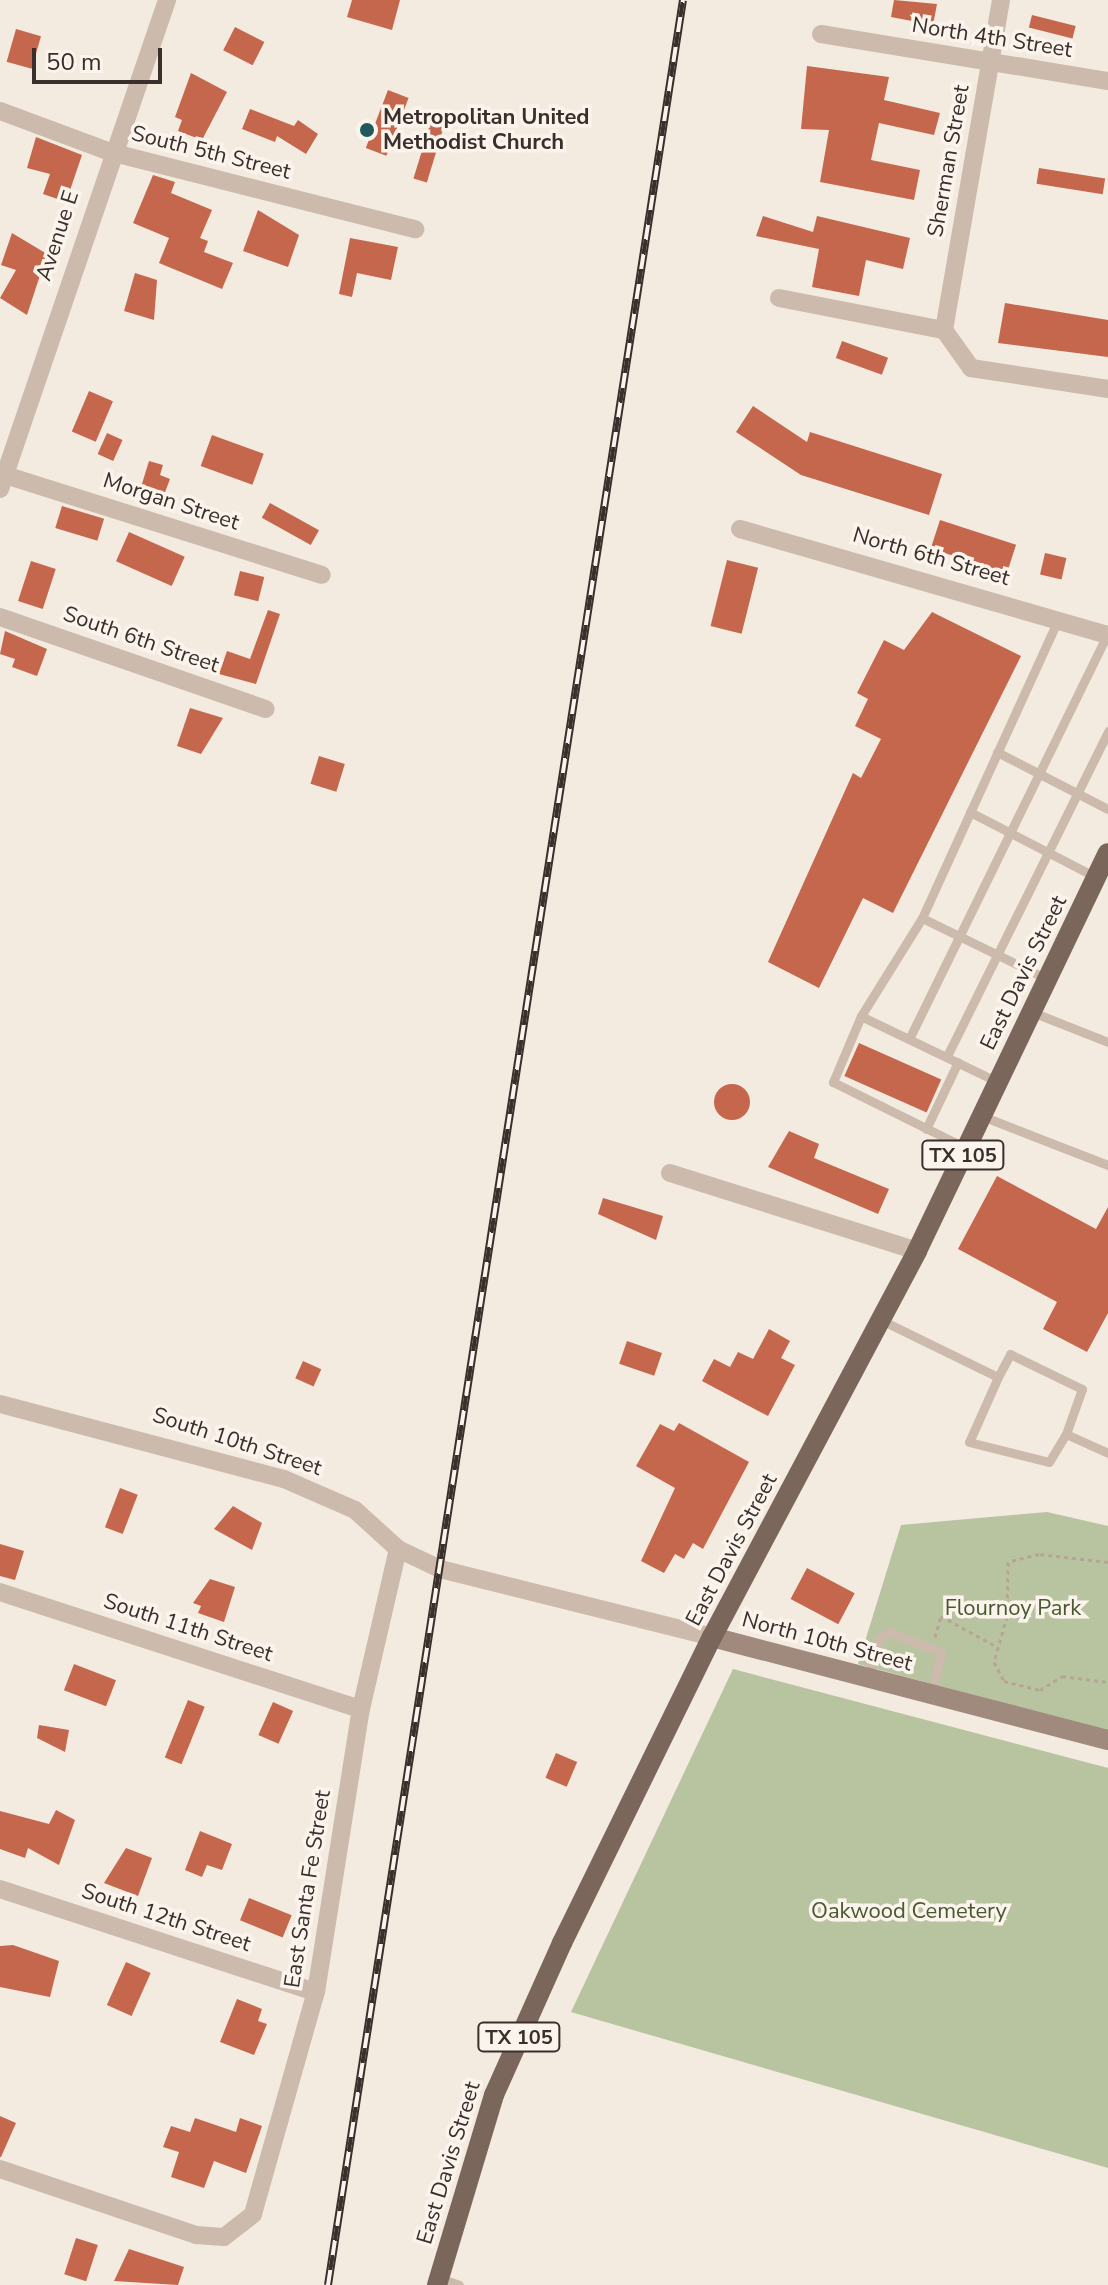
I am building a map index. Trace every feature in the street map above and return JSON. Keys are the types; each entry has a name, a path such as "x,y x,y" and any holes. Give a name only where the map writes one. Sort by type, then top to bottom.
{"main road":[{"name":"East Davis Street","path":"438,2282 515,2044 712,1637 917,1251 1108,853"}],"street":[{"name":"Avenue E","path":"2,482 110,152 167,0"},
{"name":"Sherman Street","path":"944,330 1001,0"},
{"name":"North 4th Street","path":"821,34 1108,81"},
{"name":"South 5th Street","path":"0,111 110,152 415,229"},
{"path":"779,298 944,330 971,368 1108,389"},
{"name":"Morgan Street","path":"2,482 322,575"},
{"name":"North 6th Street","path":"740,529 1107,635"},
{"name":"South 6th Street","path":"0,617 266,709"},
{"path":"670,1173 917,1251"},
{"name":"South 10th Street","path":"0,1404 284,1479 355,1510 398,1549 440,1569"},
{"name":"East Santa Fe Street","path":"0,2169 196,2235 240,2229 266,2184 316,1992 361,1709 398,1549"},
{"name":"North 10th Street","path":"440,1569 1108,1740"},
{"name":"South 11th Street","path":"0,1592 361,1709"},
{"name":"South 12th Street","path":"0,1889 316,1992"}],"lane":[{"path":"966,1148 833,1082 861,1016 922,918 1058,619"},
{"path":"910,1037 1107,635"},
{"path":"947,1056 1108,731"},
{"path":"997,752 1108,809"},
{"path":"970,812 1096,877"},
{"path":"922,918 1047,979"},
{"path":"1032,1012 1108,1042"},
{"path":"861,1016 998,1082"},
{"path":"926,1129 958,1062"},
{"path":"982,1116 1108,1165"},
{"path":"881,1320 998,1377"},
{"path":"1010,1354 1082,1389 1066,1434 1049,1462 969,1442 998,1377 1010,1354"},
{"path":"1066,1434 1108,1453"},
{"path":"868,1677 882,1634 934,1645 942,1657 932,1694"},
{"path":"438,2282 459,2285"}],"path":[{"path":"1108,1562 1039,1554 1012,1559 1007,1616 994,1645 995,1674 1004,1681 1040,1690 1062,1676 1108,1682"},
{"path":"934,1645 941,1616 994,1645"}],"green space":[{"name":"Flournoy Park","path":"1047,1512 1108,1526 1108,1731 858,1664 901,1525"},
{"name":"Oakwood Cemetery","path":"733,1669 1108,1768 1108,2168 571,2012"}],"building":[{"path":"352,0 400,0 392,30 347,17"},
{"path":"894,0 937,4 933,25 891,17"},
{"path":"1032,15 1076,26 1073,39 1029,28"},
{"path":"235,27 264,42 253,65 223,50"},
{"path":"16,29 41,36 32,69 7,62"},
{"path":"807,66 889,77 884,100 940,113 934,135 879,123 871,160 920,170 914,200 820,182 829,130 801,129"},
{"path":"191,73 227,92 202,140 178,131 182,120 175,117"},
{"path":"388,90 409,98 386,156 366,148"},
{"path":"250,109 294,126 298,120 318,134 306,154 277,136 275,142 242,129"},
{"path":"431,121 444,125 427,182 413,178"},
{"path":"36,137 82,155 66,202 43,194 50,174 27,168"},
{"path":"1039,168 1105,178 1103,194 1036,184"},
{"path":"153,175 175,182 171,193 212,210 200,238 208,241 204,252 233,263 222,289 159,263 169,238 133,223"},
{"path":"258,210 299,235 288,267 243,251"},
{"path":"763,216 813,232 817,216 910,238 903,269 866,260 859,296 812,287 819,249 756,236"},
{"path":"12,233 47,254 27,315 0,298 16,270 1,265"},
{"path":"350,238 398,247 391,280 357,273 352,297 339,294"},
{"path":"135,273 157,280 154,320 124,311"},
{"path":"1005,303 1108,320 1108,357 998,343"},
{"path":"842,341 888,358 882,375 836,358"},
{"path":"89,391 113,401 96,442 72,432"},
{"path":"753,406 807,442 810,432 942,474 929,515 801,475 736,432"},
{"path":"107,433 123,440 113,461 98,454"},
{"path":"212,435 264,454 252,485 201,466"},
{"path":"149,461 163,465 160,475 170,479 164,495 141,487"},
{"path":"270,503 319,530 311,545 262,518"},
{"path":"62,506 104,519 97,541 55,528"},
{"path":"940,520 1016,545 1007,573 931,549"},
{"path":"129,532 185,557 172,586 116,561"},
{"path":"1045,553 1066,558 1061,579 1040,574"},
{"path":"727,560 758,568 742,634 711,626"},
{"path":"31,561 56,569 43,609 18,601"},
{"path":"240,571 264,577 258,601 234,595"},
{"path":"268,610 280,614 256,684 219,674 227,651 250,659"},
{"path":"932,612 1021,656 893,913 863,898 819,988 768,962 853,773 861,778 881,739 855,726 868,699 857,693 884,640 904,650"},
{"path":"5,631 47,649 37,676 12,667 15,659 0,654"},
{"path":"190,708 223,718 201,754 177,746"},
{"path":"319,756 345,764 336,792 311,784"},
{"path":"859,1043 941,1080 927,1112 844,1076"},
{"path":"732,1084 745,1089 750,1102 745,1115 732,1120 719,1115 714,1102 719,1089"},
{"path":"789,1131 819,1144 814,1158 889,1189 878,1214 768,1167"},
{"path":"997,1176 1096,1229 1108,1207 1108,1313 1087,1352 1043,1329 1057,1302 958,1249"},
{"path":"603,1198 663,1216 656,1240 598,1214"},
{"path":"769,1329 790,1341 781,1358 795,1365 768,1416 702,1381 714,1359 730,1367 738,1352 753,1359"},
{"path":"627,1341 662,1353 654,1376 619,1364"},
{"path":"303,1361 321,1369 314,1386 295,1378"},
{"path":"679,1423 749,1462 703,1549 693,1543 684,1559 675,1554 664,1573 641,1561 675,1488 636,1466 660,1424 674,1431"},
{"path":"120,1488 138,1495 123,1534 105,1527"},
{"path":"233,1506 262,1523 252,1550 214,1529"},
{"path":"0,1544 24,1551 15,1580 0,1576"},
{"path":"807,1568 855,1593 838,1624 791,1599"},
{"path":"210,1579 235,1587 224,1622 198,1613 201,1606 193,1603"},
{"path":"74,1664 116,1680 106,1706 64,1690"},
{"path":"188,1700 205,1707 181,1764 165,1757"},
{"path":"273,1702 293,1711 278,1744 258,1735"},
{"path":"39,1725 69,1730 65,1752 37,1738"},
{"path":"556,1753 577,1762 567,1787 545,1778"},
{"path":"56,1810 75,1820 59,1865 28,1848 25,1858 0,1849 0,1811 49,1824"},
{"path":"200,1831 232,1844 222,1870 207,1865 202,1877 185,1870"},
{"path":"126,1848 152,1858 138,1896 104,1883"},
{"path":"249,1898 292,1915 283,1937 240,1920"},
{"path":"13,1945 59,1961 50,1997 0,1987 0,1946"},
{"path":"126,1962 151,1973 132,2016 107,2005"},
{"path":"237,1999 262,2009 258,2021 267,2024 254,2055 220,2042"},
{"path":"0,2116 16,2123 1,2157 0,2157"},
{"path":"195,2118 236,2132 240,2118 262,2126 246,2173 214,2161 204,2188 171,2177 179,2152 163,2147 171,2126 190,2132"},
{"path":"76,2238 98,2245 86,2281 64,2274"},
{"path":"129,2249 184,2267 178,2285 114,2281"}],"railway":[{"path":"328,2285 683,0"}],"place":[{"name":"Metropolitan United Methodist Church","path":"367,130"}]}
